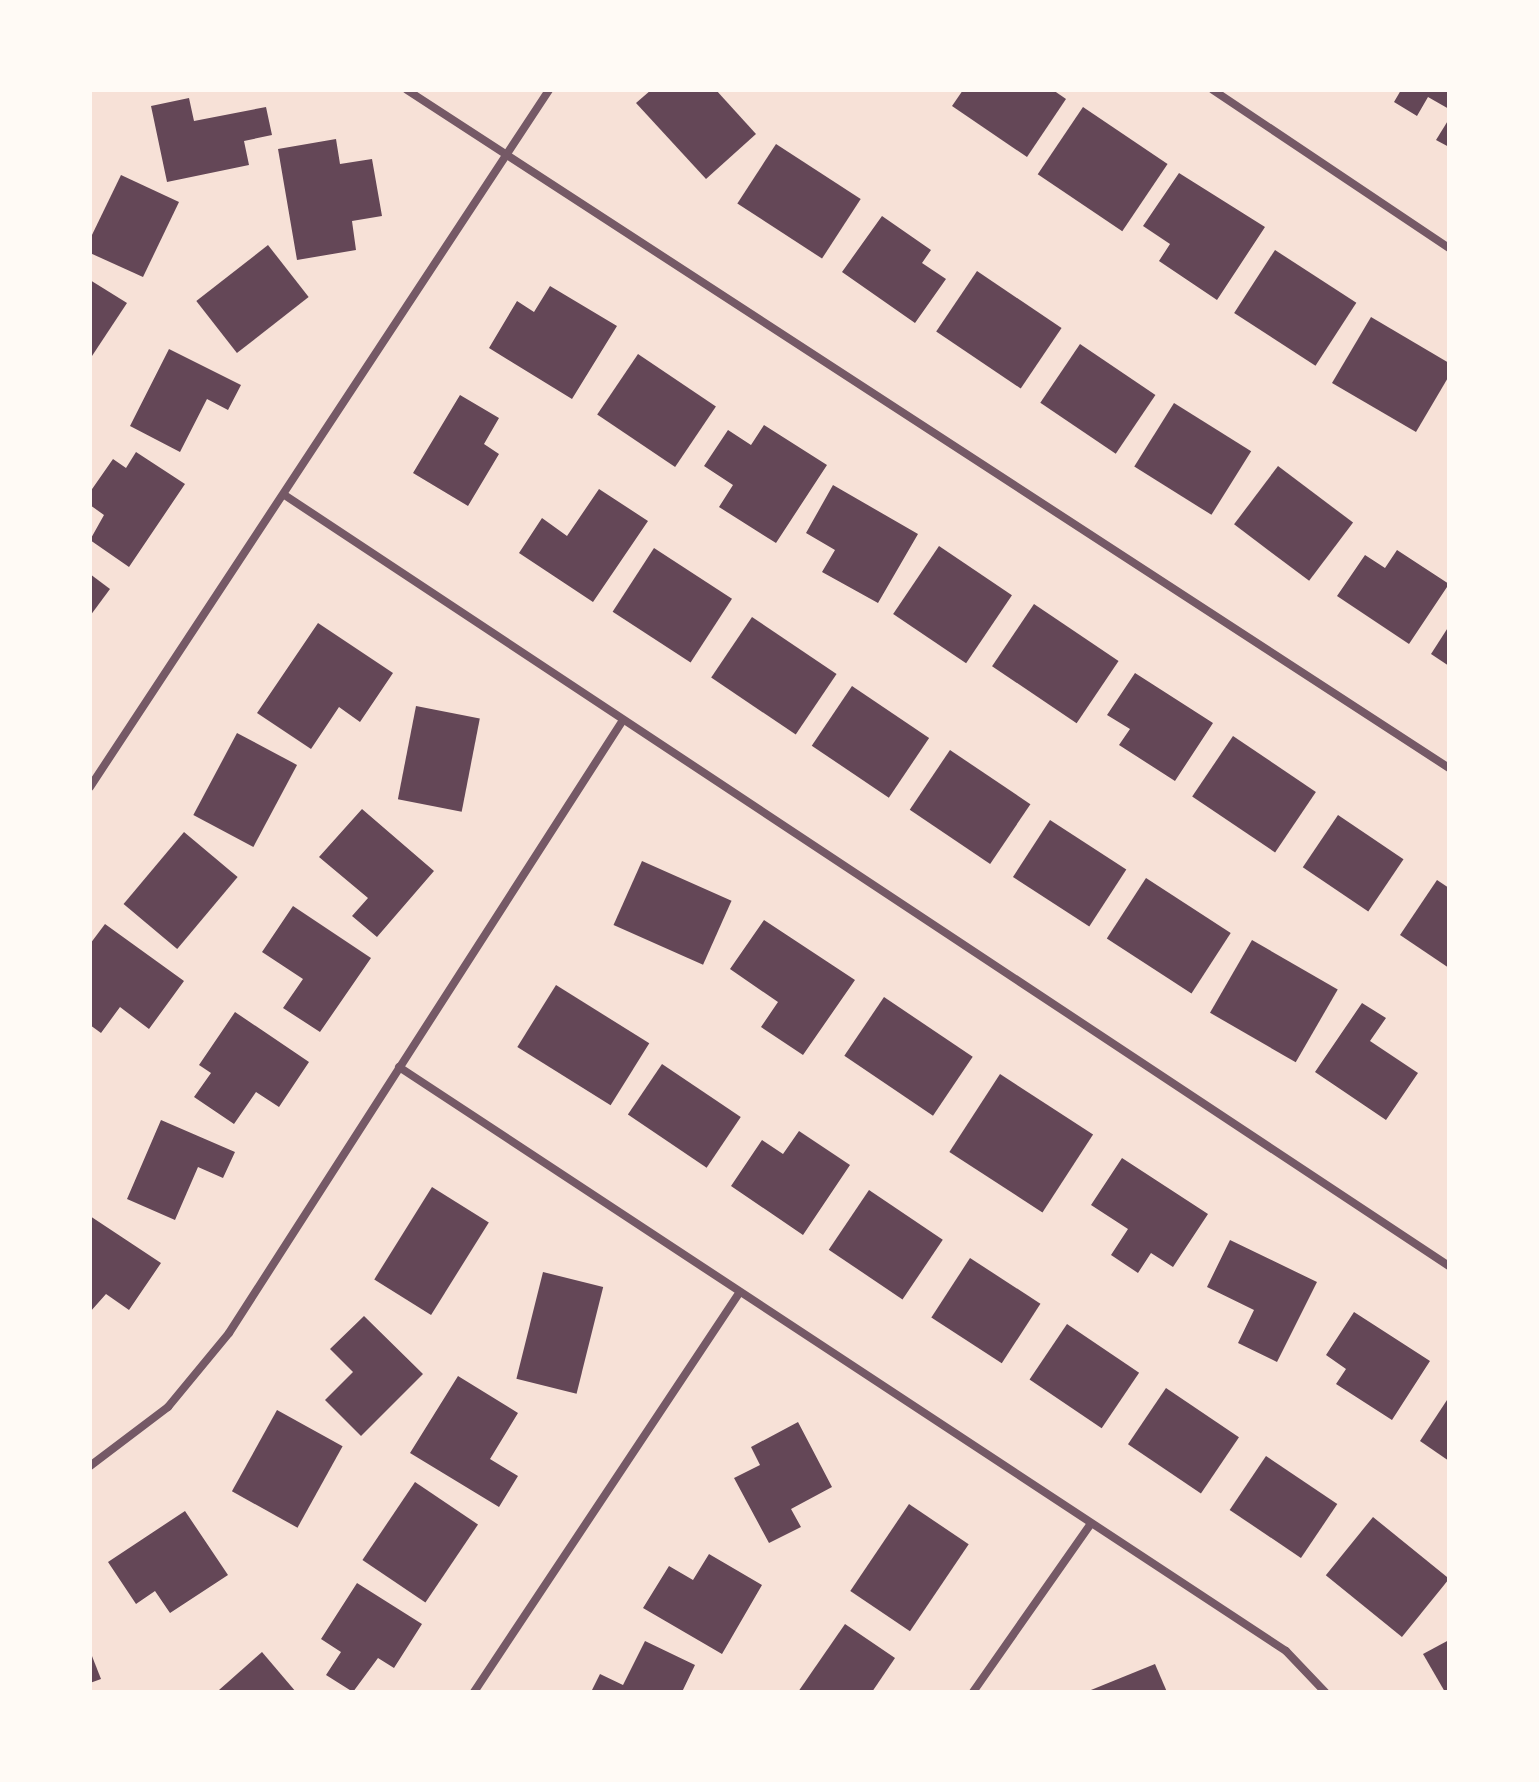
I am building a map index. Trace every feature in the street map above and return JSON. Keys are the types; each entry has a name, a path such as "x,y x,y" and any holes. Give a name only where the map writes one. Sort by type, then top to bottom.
{"street":[{"path":"407,90 1449,768"},
{"path":"90,787 286,496 549,90"},
{"path":"1213,90 1449,248"},
{"path":"286,496 621,723 1449,1266"},
{"path":"90,1466 168,1407 229,1333 621,723"},
{"path":"399,1067 1090,1525 1286,1651 1325,1692"},
{"path":"474,1692 740,1292"},
{"path":"973,1692 1090,1525"}],"building":[{"path":"651,90 716,90 756,134 706,179 636,103"},
{"path":"963,90 1053,90 1066,99 1027,157 952,106"},
{"path":"1401,90 1449,90 1449,109 1428,97 1417,116 1394,102"},
{"path":"189,98 194,121 266,107 272,135 244,141 249,165 167,182 151,106"},
{"path":"1083,107 1168,164 1122,231 1038,174"},
{"path":"1449,119 1449,147 1436,140"},
{"path":"336,139 340,164 372,159 382,216 352,221 356,250 297,260 278,149"},
{"path":"776,144 861,199 822,259 737,204"},
{"path":"1179,173 1265,227 1217,300 1159,261 1170,244 1143,226"},
{"path":"121,175 179,202 143,277 90,253 90,239"},
{"path":"882,216 931,250 922,263 946,279 915,323 842,272"},
{"path":"268,245 309,297 237,353 196,301"},
{"path":"1275,250 1356,303 1316,366 1234,313"},
{"path":"977,271 1062,328 1021,389 936,332"},
{"path":"90,280 127,303 90,359"},
{"path":"550,286 617,326 572,399 489,348 517,301 534,312"},
{"path":"1371,317 1449,363 1449,376 1416,432 1332,383"},
{"path":"1080,344 1155,395 1116,454 1040,403"},
{"path":"169,349 241,385 228,410 207,399 180,452 130,426"},
{"path":"638,354 716,407 675,467 597,415"},
{"path":"460,395 499,418 484,444 499,454 468,506 413,473"},
{"path":"1174,403 1251,451 1211,515 1134,467"},
{"path":"764,425 827,465 776,543 719,507 733,485 704,466 728,430 751,445"},
{"path":"136,452 185,484 129,567 90,540 104,515 90,505 90,492 113,459 126,468"},
{"path":"1278,466 1353,523 1309,581 1234,524"},
{"path":"833,485 918,534 878,603 822,572 835,550 806,533"},
{"path":"599,489 648,521 593,602 519,553 542,518 567,536"},
{"path":"939,546 1012,595 966,663 893,614"},
{"path":"654,548 732,599 691,662 613,612"},
{"path":"1397,550 1449,584 1409,644 1337,596 1365,555 1385,568"},
{"path":"90,574 110,589 90,616"},
{"path":"1034,604 1119,661 1077,723 992,666"},
{"path":"752,617 837,674 796,735 711,678"},
{"path":"318,623 393,673 360,722 339,707 311,749 257,713"},
{"path":"1449,626 1449,666 1431,654"},
{"path":"1135,673 1213,723 1175,781 1119,745 1130,729 1107,715"},
{"path":"852,686 929,738 889,798 812,746"},
{"path":"416,706 480,718 462,812 398,799"},
{"path":"237,733 297,765 253,847 193,815"},
{"path":"1233,736 1316,792 1275,852 1192,797"},
{"path":"950,750 1030,804 990,864 910,810"},
{"path":"362,809 434,871 377,937 352,916 368,898 319,857"},
{"path":"1338,815 1403,859 1368,911 1303,867"},
{"path":"1050,820 1126,870 1089,927 1013,877"},
{"path":"184,832 238,877 177,949 124,904"},
{"path":"642,861 732,901 703,965 614,925"},
{"path":"1146,878 1231,933 1191,993 1107,938"},
{"path":"1437,880 1449,888 1449,968 1400,935"},
{"path":"293,906 371,958 320,1032 283,1008 303,979 262,952"},
{"path":"764,920 855,980 803,1055 761,1027 778,1002 730,969"},
{"path":"105,924 184,981 149,1029 120,1007 101,1033 90,1025 90,944"},
{"path":"1252,940 1338,990 1296,1062 1210,1013"},
{"path":"556,985 649,1043 611,1105 517,1047"},
{"path":"884,997 973,1057 933,1116 844,1056"},
{"path":"1362,1003 1386,1018 1370,1041 1418,1073 1386,1120 1315,1072"},
{"path":"235,1012 309,1062 279,1107 256,1092 234,1124 194,1097 211,1073 199,1065"},
{"path":"662,1064 741,1117 707,1168 628,1115"},
{"path":"1000,1074 1093,1134 1042,1212 949,1152"},
{"path":"161,1120 235,1152 223,1178 198,1167 175,1220 127,1199"},
{"path":"799,1131 850,1165 803,1235 731,1186 762,1140 783,1154"},
{"path":"1122,1158 1208,1214 1173,1267 1151,1253 1138,1273 1111,1255 1128,1229 1091,1205"},
{"path":"432,1187 489,1223 431,1315 374,1279"},
{"path":"869,1190 943,1240 903,1299 829,1250"},
{"path":"90,1216 161,1263 129,1310 106,1294 90,1312"},
{"path":"1230,1240 1317,1282 1277,1362 1238,1343 1254,1310 1207,1287"},
{"path":"970,1258 1040,1304 1002,1363 931,1318"},
{"path":"543,1272 603,1287 577,1394 516,1379"},
{"path":"1354,1312 1430,1361 1392,1420 1336,1384 1346,1369 1326,1355"},
{"path":"364,1316 423,1374 361,1436 325,1400 353,1372 330,1349"},
{"path":"1067,1324 1139,1373 1102,1428 1030,1380"},
{"path":"458,1376 518,1413 490,1459 518,1476 499,1507 410,1453"},
{"path":"1166,1388 1239,1437 1201,1494 1128,1444"},
{"path":"1449,1397 1449,1461 1420,1441"},
{"path":"277,1410 343,1446 298,1528 232,1491"},
{"path":"798,1422 832,1487 791,1509 801,1527 769,1543 734,1478 760,1465 751,1447"},
{"path":"1266,1456 1337,1504 1301,1558 1230,1510"},
{"path":"415,1482 478,1524 425,1602 362,1560"},
{"path":"909,1504 969,1544 910,1631 850,1591"},
{"path":"185,1511 228,1575 170,1613 155,1591 136,1604 108,1562"},
{"path":"1373,1517 1449,1579 1402,1637 1326,1575"},
{"path":"709,1554 762,1585 722,1654 643,1608 669,1566 693,1580"},
{"path":"357,1583 422,1624 394,1668 378,1658 353,1692 326,1675 341,1652 321,1639"},
{"path":"845,1624 895,1658 872,1692 798,1692"},
{"path":"1449,1640 1449,1692 1445,1692 1423,1654"},
{"path":"645,1641 695,1665 682,1692 591,1692 600,1674 623,1685"},
{"path":"90,1651 101,1679 90,1683"},
{"path":"262,1652 296,1692 219,1690"},
{"path":"1155,1664 1167,1692 1086,1692"}]}
